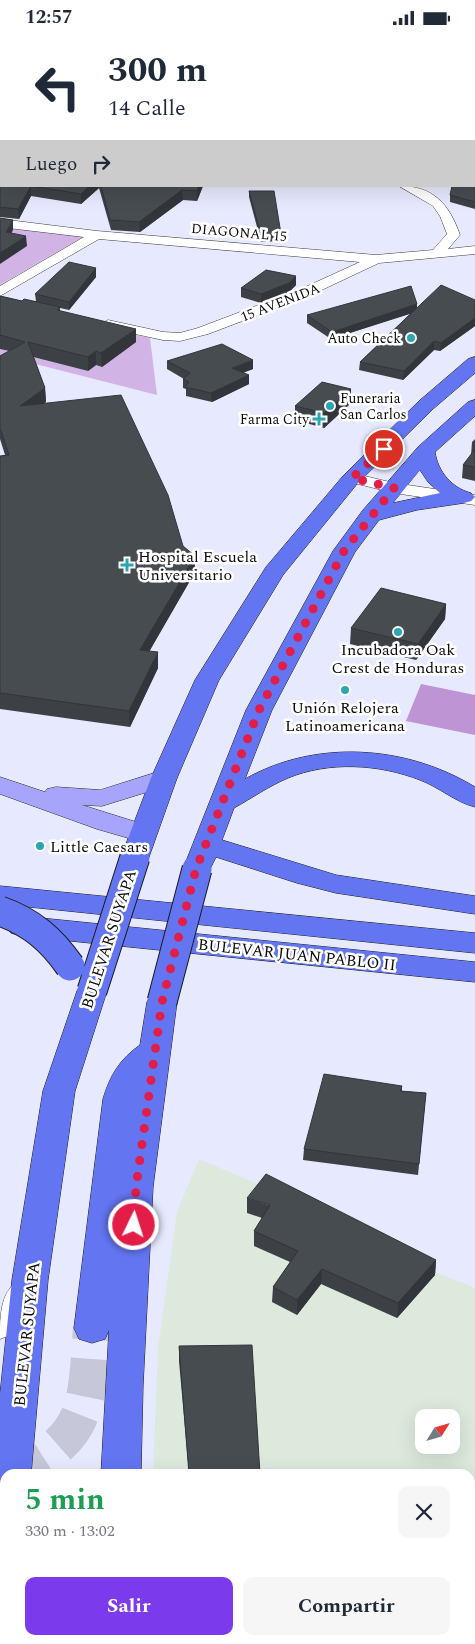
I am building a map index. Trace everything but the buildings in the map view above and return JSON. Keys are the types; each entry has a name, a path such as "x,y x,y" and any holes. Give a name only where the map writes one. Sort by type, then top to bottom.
{"main road":[{"name":"BULEVAR SUYAPA","path":"11,1469 30,1280 59,1091 139,845 164,778 207,680 274,572 352,478 384,449 426,405 475,363"},
{"path":"121,1469 124,1376 136,1187 162,1002 202,856 259,710 344,551 425,451 475,406"},
{"path":"425,451 426,465 430,474 465,498"},
{"path":"372,515 408,504 440,499 465,498"},
{"path":"223,803 279,772 306,764 336,760 380,761 421,771 462,789 475,799"},
{"path":"10,788 102,798 164,778"},
{"path":"10,788 107,823 139,845"},
{"path":"202,856 336,884 475,905"},
{"name":"BULEVAR JUAN PABLO II","path":"0,895 475,943"},
{"path":"0,911 30,922 54,943 70,966 74,983 77,1037"},
{"name":"BULEVAR JUAN PABLO II","path":"0,924 475,972"},
{"path":"92,1328 119,1099 124,1080 132,1067 156,1050"}],"street":[{"path":"407,187 428,197 444,209 454,235 437,253"},
{"name":"DIAGONAL 15","path":"0,223 97,235 376,259 475,250"},
{"path":"0,291 97,235"},
{"name":"15 AVENIDA","path":"96,322 164,336 180,337 203,331 306,292 376,259"},
{"path":"352,478 394,488 465,498"},
{"path":"0,1327 30,1280"}],"shaded area":[{"path":"0,227 83,237 0,285"},
{"path":"0,305 150,338 157,395 0,355 0,349 88,371 96,365 102,367 120,354"},
{"path":"421,684 475,695 475,735 406,721"},
{"path":"199,1159 286,1196 418,1265 475,1288 475,1469 153,1469 158,1349 177,1212"}],"tunnel":[{"path":"19,1469 36,1461 55,1448 69,1434 79,1418 88,1380 92,1328"}],"place":[{"name":"Auto Check","path":"411,338"},
{"name":"Funeraria San Carlos","path":"330,406"},
{"name":"Farma City","path":"319,419"},
{"name":"Hospital Escuela Universitario","path":"127,565"},
{"name":"Incubadora Oak Crest de Honduras","path":"398,632"},
{"name":"Unión Relojera Latinoamericana","path":"345,690"},
{"name":"Little Caesars","path":"40,846"}],"route":[{"path":"134,1225 136,1187 162,1002 196,869 259,710 344,551 394,488 352,478 384,449"}]}
